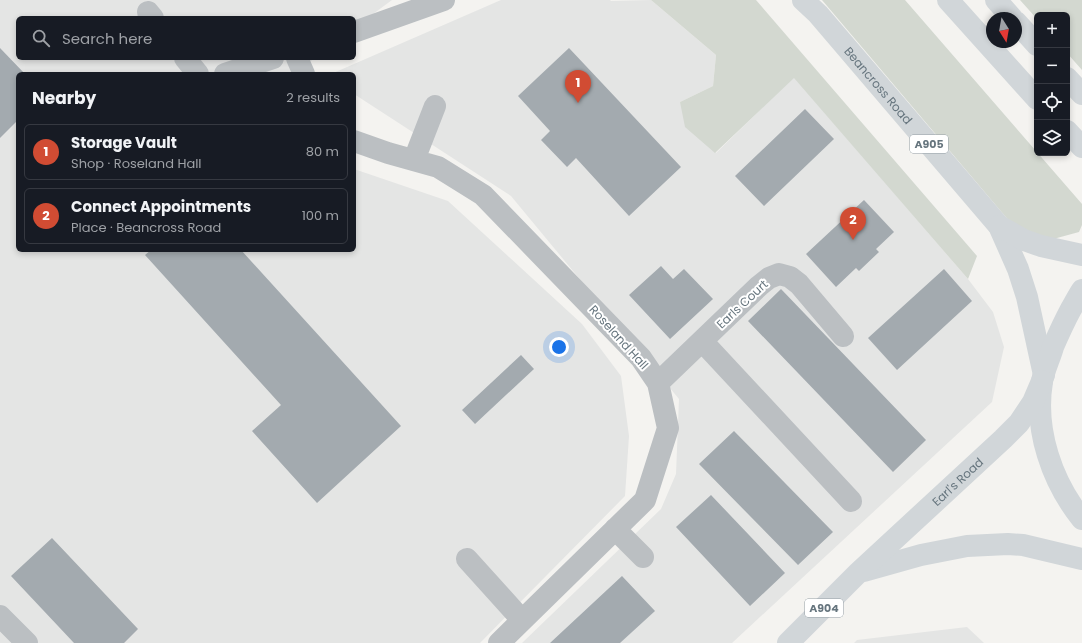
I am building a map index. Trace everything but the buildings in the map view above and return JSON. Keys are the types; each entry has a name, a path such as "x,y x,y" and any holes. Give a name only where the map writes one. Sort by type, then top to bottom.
{"main road":[{"name":"Beancross Road","path":"803,0 818,14 999,226 1018,270 1027,297 1043,378"},
{"path":"948,0 1034,96"},
{"path":"996,0 1007,12"},
{"path":"1022,29 1034,42"},
{"path":"1070,81 1082,94"},
{"path":"1070,134 1082,147"},
{"name":"Beancross Road","path":"999,226 1024,240 1041,246 1058,251 1082,255"},
{"path":"1082,290 1060,330 1043,378 1039,407 1046,449 1054,471 1064,492 1082,519"},
{"name":"Earl's Road","path":"788,643 859,572 1019,423 1033,402 1043,378"},
{"name":"Earl's Road","path":"859,572 921,555 967,546 1008,544 1082,559"}],"street":[{"path":"356,31 444,0"},
{"path":"187,60 196,72"},
{"path":"231,72 267,60"},
{"path":"298,60 303,72"},
{"path":"414,160 435,106"},
{"name":"Roseland Hall","path":"356,142 388,153 438,167 483,195 641,358 658,383 668,428 645,500 499,643"},
{"name":"Earls Court","path":"658,383 759,286 769,278 779,274 790,277 799,284 843,336"},
{"path":"702,341 851,501"},
{"path":"615,530 643,558"},
{"path":"467,559 522,620"},
{"path":"0,616 27,643"}],"shaded area":[{"path":"0,0 392,0 356,27 356,16 16,16 16,60 312,60 296,72 16,72 16,252 356,252 356,170 448,201 582,324 621,376 629,436 625,496 480,643 0,643"},
{"path":"501,0 651,0 716,55 713,86 680,102 716,153 794,77 968,279 993,312 1004,347 992,402 732,643 522,643 661,509 676,474 679,399 511,196 356,95 356,72 336,72"},
{"path":"651,0 756,0 977,256 968,279 794,78 715,153 685,127 680,102 713,86 716,55"},
{"path":"822,0 905,0 1034,149 1034,156 1040,156 1082,204 1082,225 1079,232 1046,241 1010,222"},
{"path":"1020,0 1082,0 1082,70 1070,56 1070,12 1034,12 1034,16"},
{"path":"967,627 984,643 854,643 857,640"}],"place":[{"name":"Storage Vault","path":"578,103"},
{"name":"Connect Appointments","path":"853,240"}]}
